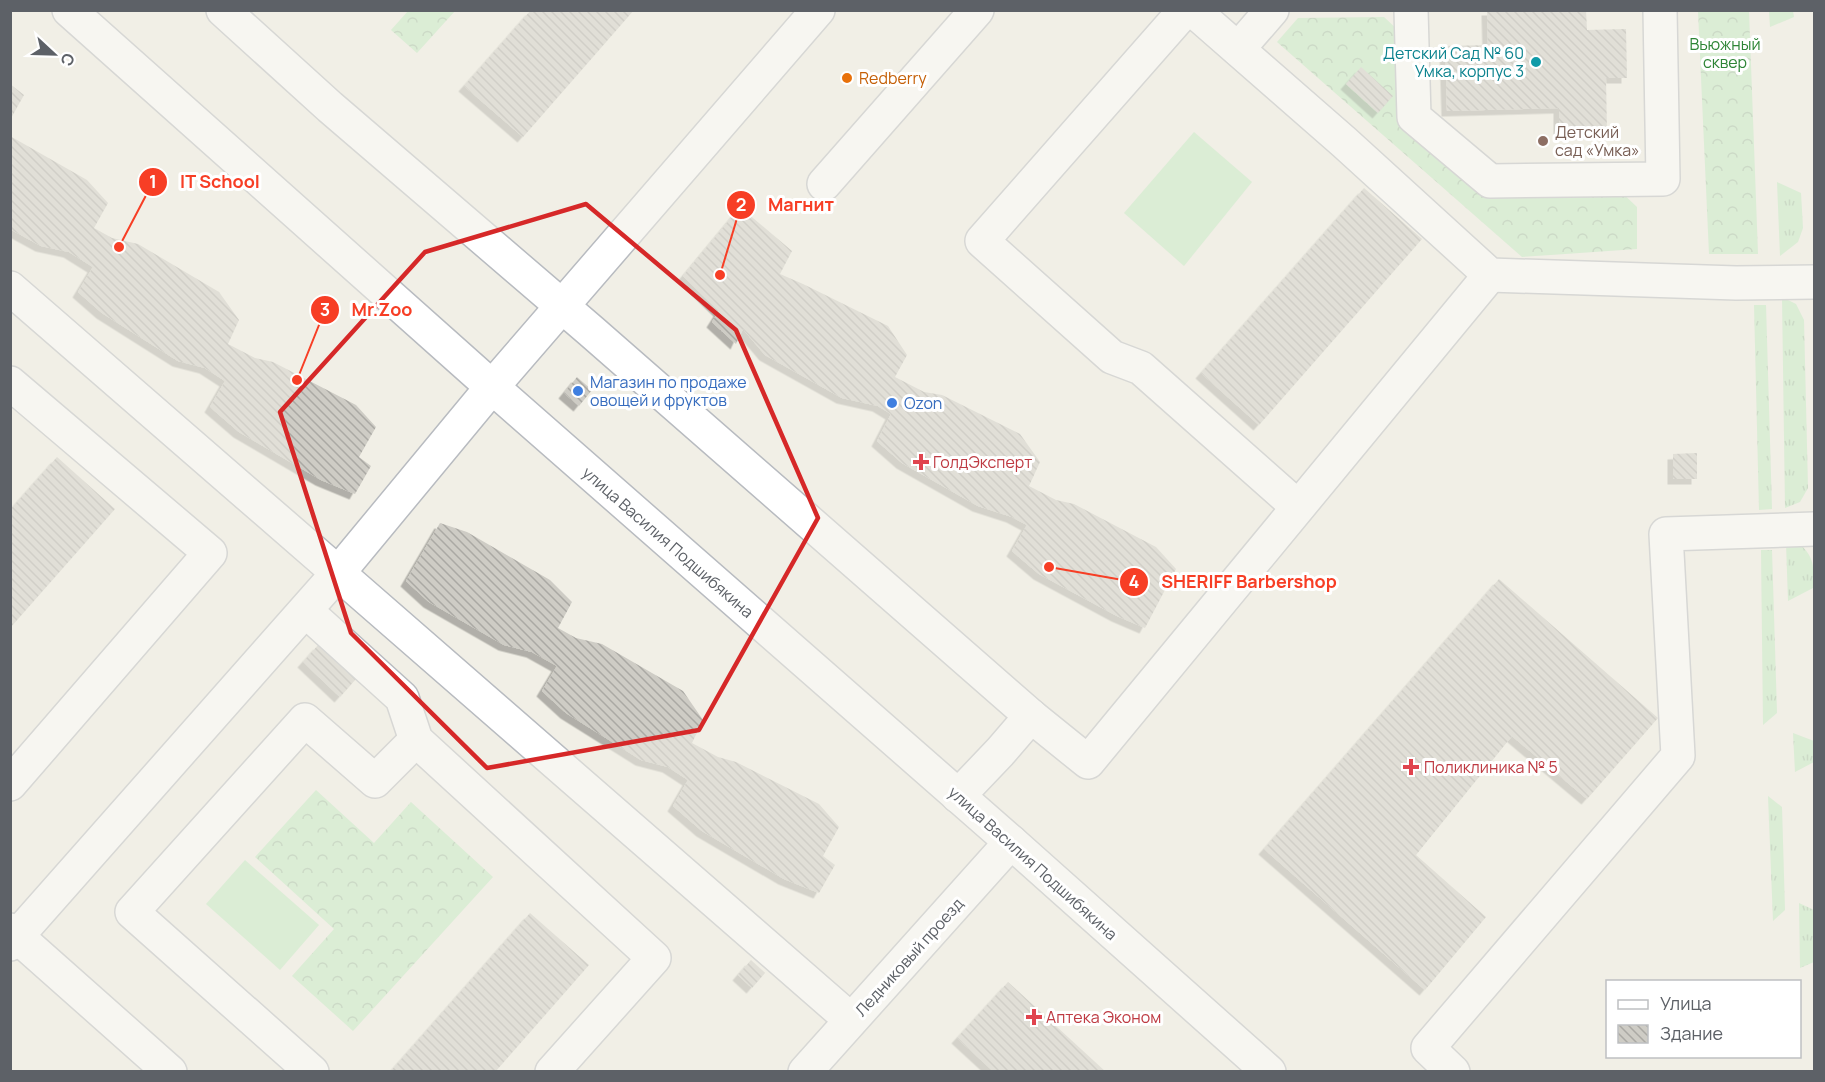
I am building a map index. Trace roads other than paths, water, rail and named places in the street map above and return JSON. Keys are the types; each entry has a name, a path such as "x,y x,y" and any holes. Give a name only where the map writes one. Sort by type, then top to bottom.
{"street":[{"name":"улица Василия Подшибякина","path":"69,10 492,387 1269,1071"},
{"path":"223,10 330,107 562,306 1031,716 1088,762 1490,275"},
{"path":"170,1071 13,936 306,611 492,387 818,10"},
{"path":"824,184 977,10"},
{"path":"1185,10 982,241 1112,357 1141,368 1298,507"},
{"path":"1193,10 1344,142 1490,275 1736,283 1815,282"},
{"path":"1238,49 1272,10"},
{"path":"1411,10 1414,117 1490,181 1663,179 1660,10"},
{"path":"10,288 851,1020"},
{"path":"10,383 210,553 10,784"},
{"path":"1453,1071 1428,1048 1678,756 1666,534 1815,529"},
{"path":"306,611 402,698 416,740 654,958 552,1071"},
{"path":"958,796 1031,716"},
{"path":"312,1071 132,912 305,720 375,782 416,740"},
{"name":"Ледниковый проезд","path":"805,1071 1011,842"}],"place":[{"name":"Детский Сад № 60 Умка, корпус 3","path":"1536,62"},
{"name":"Redberry","path":"847,78"},
{"name":"Детский сад «Умка»","path":"1543,141"},
{"name":"IT School","path":"119,247"},
{"name":"Магнит","path":"720,275"},
{"name":"Mr.Zoo","path":"297,380"},
{"name":"Магазин по продаже овощей и фруктов","path":"578,391"},
{"name":"Ozon","path":"892,403"},
{"name":"ГолдЭксперт","path":"921,462"},
{"name":"SHERIFF Barbershop","path":"1049,567"},
{"name":"Поликлиника № 5","path":"1411,767"},
{"name":"Аптека Эконом","path":"1034,1017"}],"park label":[{"name":"Вьюжный сквер","path":"1725,53"}]}
